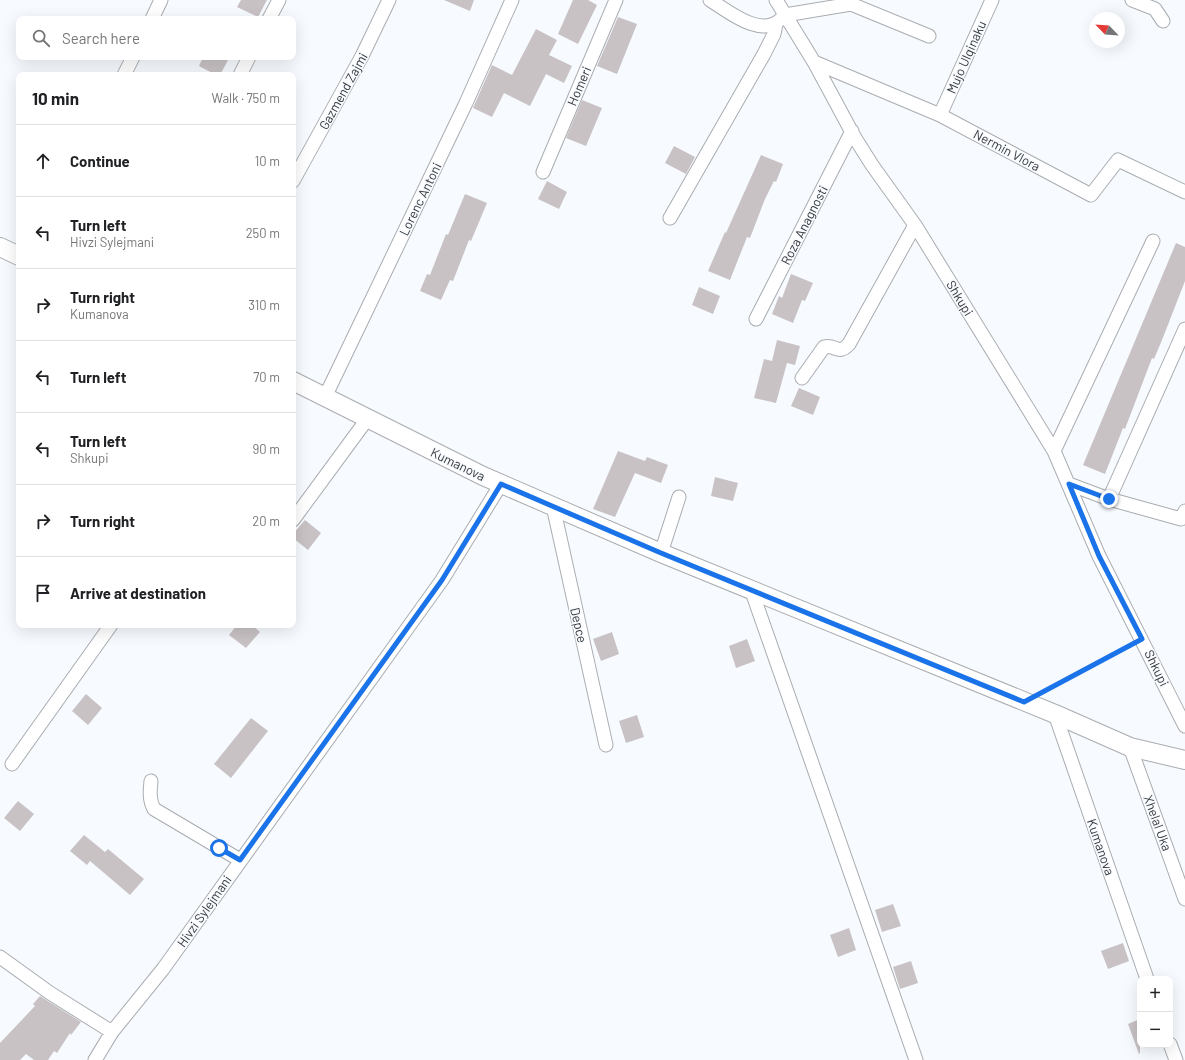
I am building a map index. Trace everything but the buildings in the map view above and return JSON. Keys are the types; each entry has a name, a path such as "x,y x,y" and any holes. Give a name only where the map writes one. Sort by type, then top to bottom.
{"main road":[{"path":"0,247 16,255"},
{"name":"Kumanova","path":"296,382 501,484 661,553 1054,714 1130,747 1185,760"}],"street":[{"path":"153,16 161,0"},
{"path":"271,16 279,0"},
{"name":"Gazmend Zajmi","path":"296,176 362,56 389,0"},
{"name":"Lorenc Antoni","path":"325,397 466,103 512,0"},
{"name":"Homeri","path":"543,172 616,0"},
{"path":"710,0 750,23 764,27 780,20 852,4 929,36"},
{"name":"Shkupi","path":"776,0 780,20 814,62 872,165 915,224 1054,451 1099,556 1185,726"},
{"name":"Mujo Ulqinaku","path":"940,115 992,0"},
{"path":"1132,0 1155,9 1164,21"},
{"path":"670,218 764,54 780,20"},
{"path":"126,72 132,60"},
{"path":"242,72 248,60"},
{"name":"Nermin Vlora","path":"814,62 940,115 1092,195 1118,160 1185,192"},
{"name":"Roza Anagnosti","path":"756,319 852,131"},
{"path":"802,378 824,347 829,345 839,350 844,349 849,344 915,224"},
{"path":"1054,451 1153,241"},
{"path":"1109,499 1185,329"},
{"path":"296,516 368,418"},
{"name":"Hivzi Sylejmani","path":"95,1060 112,1032 164,969 240,860 442,580 501,484"},
{"path":"1069,484 1109,499 1181,519 1185,511"},
{"path":"661,553 679,497"},
{"name":"Depce","path":"553,506 606,745"},
{"path":"751,590 916,1060"},
{"path":"12,764 109,628"},
{"name":"Kumanova","path":"1054,714 1146,976"},
{"name":"Xhelal Uka","path":"1130,747 1185,899"},
{"path":"152,780 150,794 151,804 154,809 240,860"},
{"path":"0,957 50,993 112,1032"},
{"path":"1172,1048 1176,1060"}],"path":[{"path":"1024,702 1142,639"}],"route":[{"path":"219,848 240,860 442,580 501,484 661,553 1024,702 1142,639 1099,556 1069,484 1109,499"}]}
